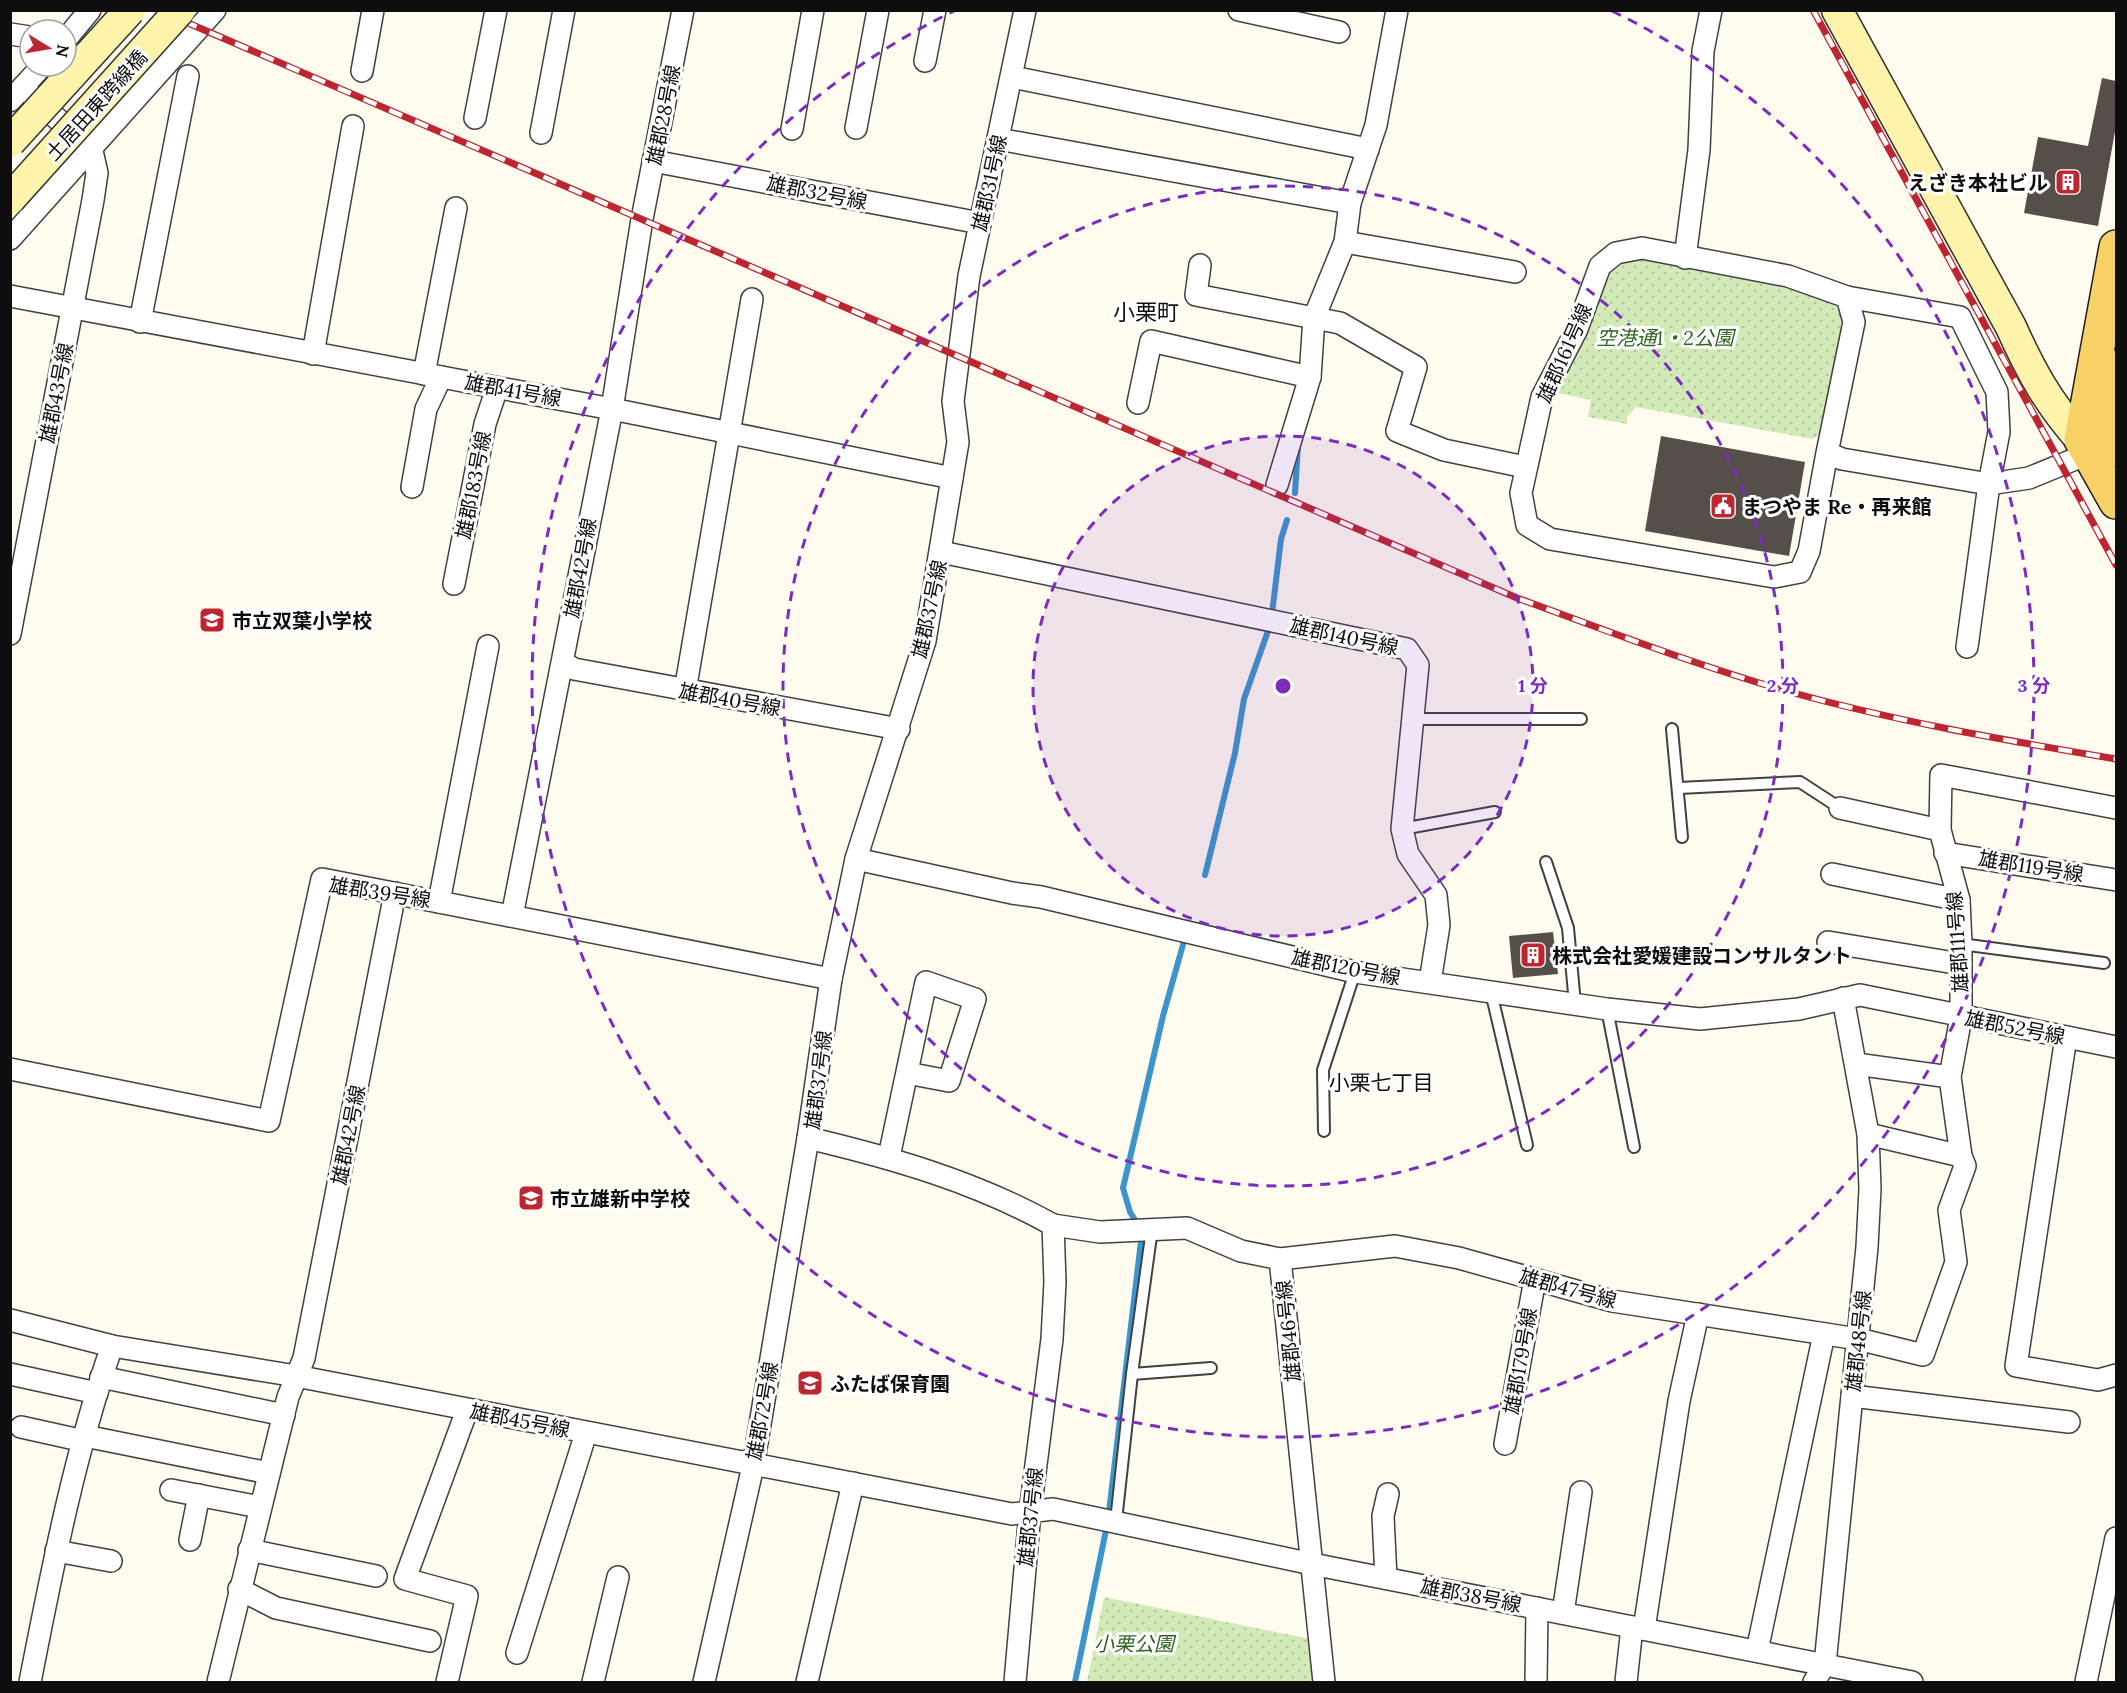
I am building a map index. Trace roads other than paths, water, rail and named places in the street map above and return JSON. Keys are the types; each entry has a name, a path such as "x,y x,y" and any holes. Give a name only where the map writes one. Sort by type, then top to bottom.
{"main road":[{"name":"土居田東跨線橋","path":"10,142 130,10"},
{"name":"土居田東跨線橋","path":"10,198 180,10"},
{"path":"1837,10 2012,327 2031,373 2091,425"},
{"path":"2116,247 2112,320 2091,425 2116,502"},
{"path":"2091,425 2110,416 2116,359"}],"street":[{"path":"78,24 90,10"},
{"path":"10,239 92,151 215,10"},
{"path":"362,71 373,10"},
{"path":"475,118 496,10"},
{"path":"541,133 564,10"},
{"name":"雄郡28号線","path":"642,219 683,10"},
{"path":"792,129 813,10"},
{"path":"856,128 878,10"},
{"path":"925,61 935,10"},
{"name":"雄郡31号線","path":"960,356 969,276 1025,10"},
{"path":"1239,10 1287,16 1339,32"},
{"path":"1277,485 1310,377 1314,318 1345,242 1350,203 1368,149 1383,92 1397,10"},
{"path":"1685,258 1699,150 1703,51 1711,10"},
{"path":"140,322 188,76"},
{"path":"1012,77 1368,149"},
{"path":"31,78 17,94 92,151"},
{"path":"313,354 353,126"},
{"path":"998,139 1350,203"},
{"name":"雄郡43号線","path":"10,634 97,173 92,151"},
{"name":"雄郡32号線","path":"654,160 980,223"},
{"path":"412,487 432,376 456,208"},
{"name":"雄郡42号線","path":"512,916 564,663 584,543 612,408 642,219"},
{"path":"1345,242 1515,272"},
{"name":"雄郡161号線","path":"1642,248 1685,258 1788,276 1847,297 1854,322 1809,551 1800,572 1774,577 1550,539 1527,525 1521,494 1525,467 1542,397 1577,329 1600,266 1616,253 1642,248"},
{"path":"1200,265 1196,295 1340,323 1416,366 1397,431 1444,450 1525,467"},
{"name":"雄郡41号線","path":"10,296 612,408 952,478"},
{"path":"1847,297 1960,317 1996,392 1999,432 1989,484 1967,646"},
{"path":"685,691 752,299"},
{"path":"1138,403 1151,341 1310,377"},
{"name":"雄郡37号線","path":"960,356 953,401 958,442 925,641 856,859 831,979 808,1138 889,1157 967,1184 1023,1208 1053,1225 1055,1282 1052,1339 1030,1512 1015,1683"},
{"name":"雄郡183号線","path":"454,584 485,424 497,388"},
{"path":"1827,453 1842,459 1989,484 2029,478 2091,425"},
{"name":"雄郡140号線","path":"941,552 1407,649 1418,665 1402,828 1408,854 1436,895 1439,925 1430,982"},
{"path":"439,902 488,646"},
{"name":"雄郡40号線","path":"564,663 574,669 685,691 899,729"},
{"name":"雄郡111号線","path":"1858,1339 1923,1355 1956,1262 1949,1210 1965,1166 1961,1156 1950,1077 1961,1017 1961,954 1959,900 1940,830 1941,776 2116,808"},
{"path":"1840,808 1940,830"},
{"name":"雄郡119号線","path":"1946,853 2116,880"},
{"name":"雄郡120号線","path":"856,859 1012,893 1041,897 1355,972 1606,1009 1700,1018 1799,1009 1843,998"},
{"path":"1832,874 1959,900"},
{"name":"雄郡39号線","path":"10,1069 269,1121 322,879 831,979"},
{"name":"雄郡42号線","path":"218,1683 239,1589 284,1415 304,1358 395,893"},
{"path":"1828,942 1961,954"},
{"path":"889,1157 907,1073 927,982 975,999 949,1081 907,1073"},
{"name":"雄郡52号線","path":"1843,998 1860,995 2116,1047"},
{"name":"雄郡48号線","path":"1820,1673 1852,1396 1869,1212 1868,1134 1843,998"},
{"path":"2066,1037 2016,1366 2098,1380 2116,1375"},
{"path":"1856,1064 1950,1077"},
{"path":"1868,1134 1961,1156"},
{"name":"雄郡72号線","path":"704,1683 753,1466 808,1138"},
{"name":"雄郡46号線","path":"1053,1225 1101,1232 1187,1228 1241,1251 1280,1259 1324,1683"},
{"name":"雄郡47号線","path":"1280,1259 1395,1246 1459,1258 1612,1301 1858,1339"},
{"name":"雄郡179号線","path":"1505,1444 1535,1279"},
{"path":"1626,1683 1679,1401 1698,1314"},
{"name":"雄郡45号線","path":"10,1320 112,1346 296,1376 753,1466 1012,1514 1030,1512"},
{"path":"1757,1651 1824,1334"},
{"path":"30,1683 56,1551 99,1385 112,1346"},
{"path":"10,1374 99,1385 284,1415"},
{"path":"1852,1396 2069,1422"},
{"path":"447,1683 467,1596 405,1579 467,1410"},
{"path":"21,1427 269,1473"},
{"path":"518,1653 586,1433"},
{"path":"807,1683 853,1483"},
{"path":"171,1490 260,1507"},
{"path":"1563,1613 1581,1492"},
{"path":"1386,1578 1383,1516 1388,1494"},
{"path":"190,1540 199,1495"},
{"name":"雄郡38号線","path":"1030,1512 1053,1509 1116,1521 1312,1564 1757,1651 1820,1673 1912,1683"},
{"path":"2086,1683 2116,1538"},
{"path":"249,1550 376,1576"},
{"path":"56,1551 111,1561"},
{"path":"593,1683 618,1577"},
{"path":"239,1589 276,1608 430,1641"},
{"path":"1536,1683 1538,1608"}],"lane":[{"path":"1414,719 1581,719"},
{"path":"1672,729 1682,837"},
{"path":"1679,789 1800,782 1840,808"},
{"path":"1402,828 1495,812"},
{"path":"1546,862 1568,928 1575,1004"},
{"path":"1961,954 2104,963"},
{"path":"1324,1131 1323,1070 1355,972"},
{"path":"1491,992 1527,1144"},
{"path":"1606,1009 1634,1147"},
{"path":"1116,1521 1132,1374 1152,1229"},
{"path":"1132,1374 1210,1368"}],"waterway":[{"path":"1295,493 1298,446"},
{"path":"1272,614 1281,539 1287,520"},
{"path":"1205,875 1235,753 1244,699 1268,631"},
{"path":"1137,1223 1130,1212 1123,1188 1163,1016 1184,941"},
{"path":"1109,1512 1141,1241"},
{"path":"1075,1682 1106,1530"}],"railway":[{"path":"158,10 1517,598 1682,658 1783,690 1907,720 2116,759"},
{"path":"1813,10 2116,565"}],"place":[{"name":"えざき本社ビル","path":"2068,182"},
{"name":"まつやま Re・再来館","path":"1723,506"},
{"name":"市立双葉小学校","path":"212,620"},
{"name":"株式会社愛媛建設コンサルタント","path":"1533,955"},
{"name":"市立雄新中学校","path":"531,1198"},
{"name":"ふたば保育園","path":"810,1383"}],"district":[{"name":"小栗町","path":"1146,312"},
{"name":"小栗七丁目","path":"1381,1082"}],"park label":[{"name":"空港通1・2公園","path":"1665,337"},
{"name":"小栗公園","path":"1134,1643"}]}
